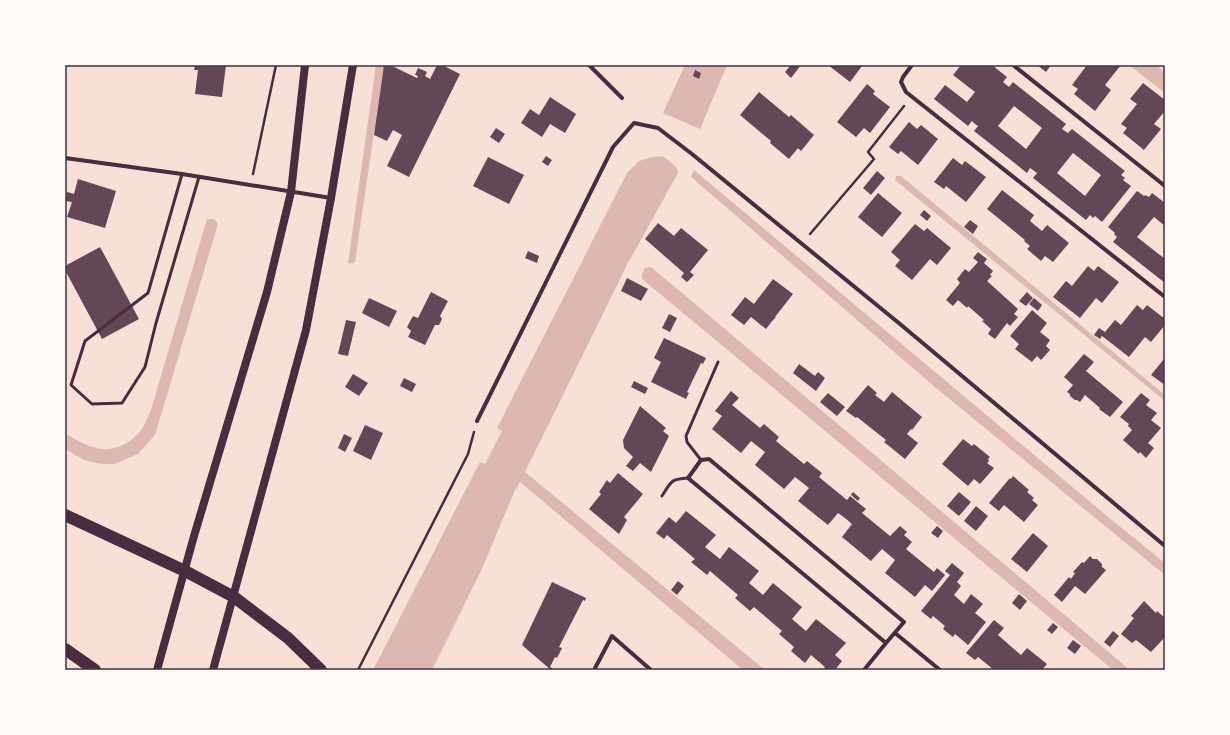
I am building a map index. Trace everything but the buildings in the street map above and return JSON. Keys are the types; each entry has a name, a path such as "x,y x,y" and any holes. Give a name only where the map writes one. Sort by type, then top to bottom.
{"highway":[{"path":"65,514 234,596 288,638 321,670"},
{"path":"65,649 95,670"}],"main road":[{"path":"157,670 267,292 291,192 305,65"},
{"path":"213,670 306,330 353,65"}],"street":[{"path":"588,65 622,98"},
{"path":"912,65 901,82 906,92 1165,297"},
{"path":"1013,65 1165,186"},
{"path":"477,421 613,148 634,123 658,128 692,154 900,324 1165,546"},
{"path":"65,158 182,174 330,198"},
{"path":"864,670 904,622 709,459 701,460 688,478 886,643"},
{"path":"895,633 940,670"},
{"path":"594,670 612,636 651,670"}],"lane":[{"path":"182,174 148,293 86,341 72,385 92,404 122,403 146,367 156,323 199,177"},
{"path":"701,460 687,442 686,436 718,362"},
{"path":"662,496 672,481 688,478"}],"path":[{"path":"251,186 276,65"},
{"path":"802,244 874,159 868,152 911,96"},
{"path":"358,670 468,454 477,421"}],"shaded area":[{"path":"376,65 384,65 355,262 353,262 353,264 348,263"},
{"path":"685,65 727,65 700,129 663,113"},
{"path":"1129,65 1156,65 1165,72 1165,93"},
{"path":"663,156 677,168 678,173 628,263 525,472 765,670 743,670 520,482 515,490 481,571 432,670 373,670 480,462 485,464 502,431 497,428 627,173 639,161 652,157"},
{"path":"694,170 1165,563 1165,575 936,388 691,177"},
{"path":"896,176 901,176 1165,395 1165,401 895,180"},
{"path":"207,219 214,219 218,224 155,435 138,454 114,464 101,464 84,460 65,449 65,434 92,447 110,449 129,442 144,425 151,410"},
{"path":"651,267 1130,670 1113,670 642,279 642,274 645,268"}]}
